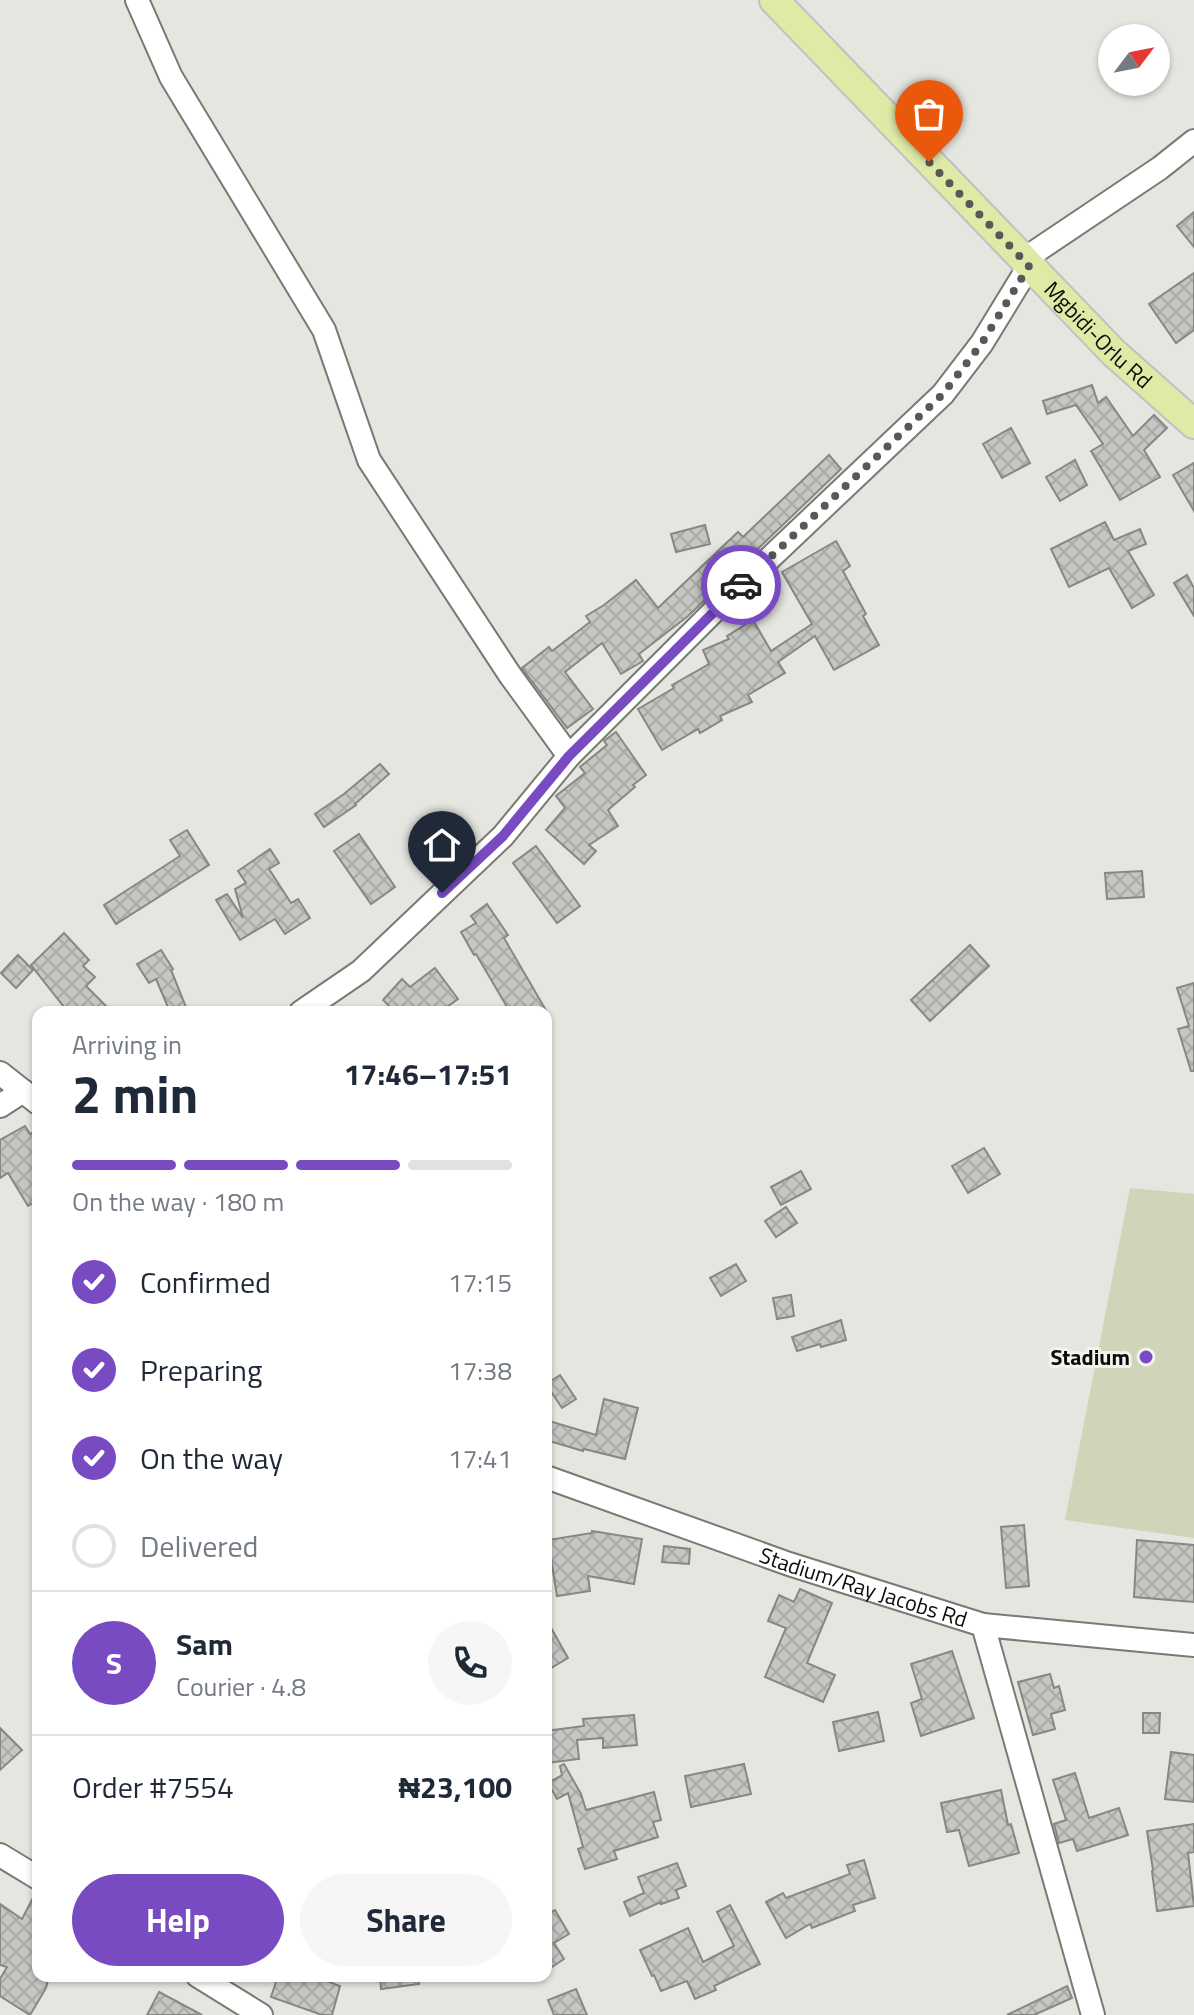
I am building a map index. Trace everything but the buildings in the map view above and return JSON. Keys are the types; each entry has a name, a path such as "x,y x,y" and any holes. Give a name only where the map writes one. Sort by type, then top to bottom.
{"main road":[{"name":"Mgbidi-Orlu Rd","path":"774,0 1114,353 1194,424"}],"street":[{"path":"137,0 171,77 324,330 369,460 510,675 569,756"},
{"path":"310,1006 361,971 503,836 569,756 715,610 943,394 982,343 1026,263 1194,141"},
{"path":"0,1073 30,1097"},
{"path":"0,1106 30,1097"},
{"name":"Stadium/Ray Jacobs Rd","path":"552,1479 789,1564 983,1625 1194,1645"},
{"path":"983,1625 1093,2015"},
{"path":"0,1855 32,1874"},
{"path":"208,1982 261,2015"}],"green space":[{"name":"Stadium","path":"1130,1188 1194,1194 1194,1538 1065,1520"}],"way so far":[{"path":"741,585 943,394 982,343 1029,266 929,162"}],"place":[{"name":"Stadium","path":"1146,1357"}],"route":[{"path":"442,893 503,836 569,756 741,585"}]}
